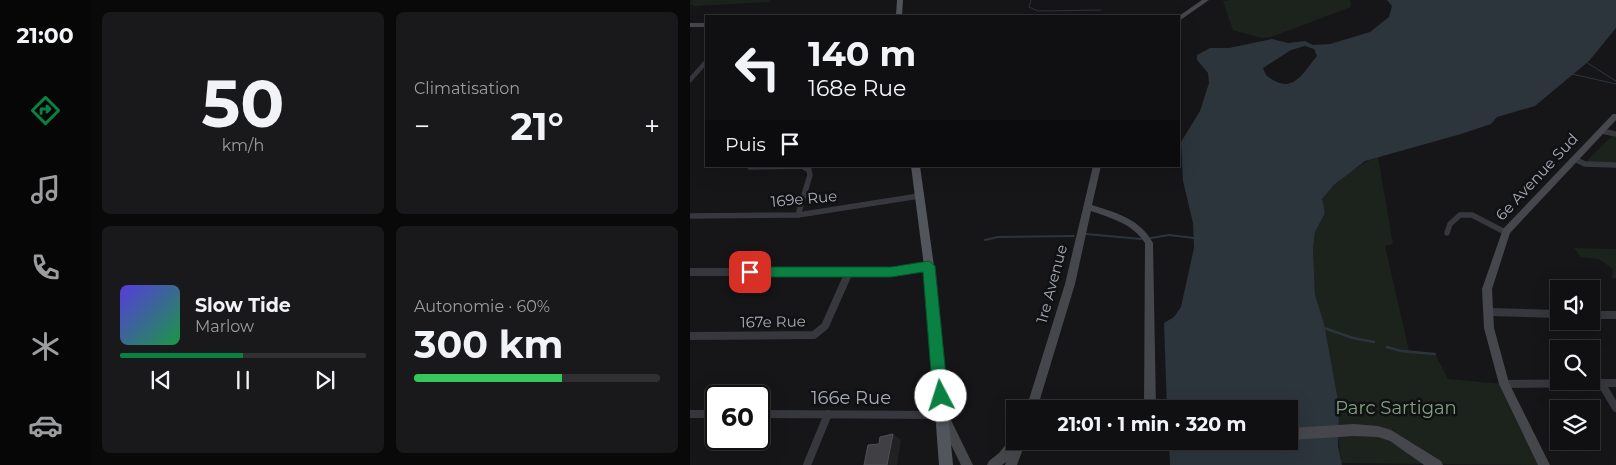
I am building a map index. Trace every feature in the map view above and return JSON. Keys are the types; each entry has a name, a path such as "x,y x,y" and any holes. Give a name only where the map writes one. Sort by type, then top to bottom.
{"main road":[{"path":"899,15 900,0"},
{"path":"1180,18 1206,0"},
{"path":"690,25 705,25"},
{"name":"6e Avenue Sud","path":"1544,465 1504,384 1489,328 1487,289 1505,232 1616,116"},
{"path":"915,167 929,266 946,465"},
{"name":"1re Avenue","path":"1034,400 1070,284 1096,167"},
{"path":"1087,207 1125,220 1145,234 1149,243 1150,400"},
{"path":"942,415 966,465"},
{"path":"1298,434 1373,431 1387,434 1405,444 1425,460 1437,465"},
{"path":"992,465 1010,450"},
{"path":"1004,465 1013,450"},
{"path":"1011,465 1015,450"}],"street":[{"path":"690,80 705,63"},
{"path":"1602,131 1616,134"},
{"path":"1574,159 1585,164 1616,165"},
{"path":"798,215 810,175 809,170 804,167"},
{"name":"169e Rue","path":"690,216 798,215 919,196"},
{"path":"1448,233 1450,224 1460,215 1472,215 1505,232"},
{"path":"690,272 891,272 929,266"},
{"name":"167e Rue","path":"690,336 814,335 825,326 848,272"},
{"path":"1488,312 1550,314"},
{"path":"1600,314 1616,315"},
{"path":"1601,383 1616,408"},
{"path":"1504,384 1616,383"},
{"path":"690,414 705,414"},
{"name":"166e Rue","path":"770,414 942,415"},
{"path":"807,465 828,414"}],"green space":[{"path":"692,0 770,0 769,2 695,6 690,4"},
{"path":"1350,0 1351,7 1271,37 1261,38 1233,30 1223,1"},
{"path":"1612,136 1616,137 1616,162 1586,162"},
{"name":"Parc Sartigan","path":"1378,157 1393,244 1385,246 1409,351 1435,354 1448,379 1504,384 1544,465 1341,463 1338,431 1315,295 1313,248 1315,232 1325,213 1321,199 1340,180 1362,164"},
{"path":"1574,248 1616,249 1616,278 1612,278 1613,269 1599,259 1581,257"}],"shaded area":[{"path":"1387,0 1616,0 1616,28 1589,61 1535,106 1497,117 1491,124 1461,134 1365,161 1334,185 1322,199 1325,213 1315,232 1313,248 1315,295 1324,324 1339,406 1338,446 1342,465 1170,465 1169,450 1298,450 1298,400 1167,400 1164,323 1174,317 1181,307 1194,248 1193,223 1183,181 1181,142 1200,111 1209,83 1208,73 1197,60 1197,55 1210,48 1229,48 1272,39 1288,43 1305,41 1313,45 1330,44 1370,32 1389,17 1392,6","holes":["1305,46 1314,49 1317,56 1301,76 1290,83 1283,84 1275,81 1266,75 1263,68 1291,50"]}],"building":[{"path":"893,434 887,465 864,465 868,445 879,444 880,437"}],"waterway":[{"path":"1031,0 1029,7 1038,11 1101,10"},
{"path":"1586,62 1616,81"},
{"path":"1572,74 1616,84"},
{"path":"1086,234 1141,239"},
{"path":"1151,238 1169,235 1194,238"},
{"path":"985,240 998,237 1074,236"},
{"path":"1324,328 1353,338 1374,342"},
{"path":"1387,347 1401,351 1435,354"}],"route":[{"path":"750,272 891,272 929,266 941,396"}]}
